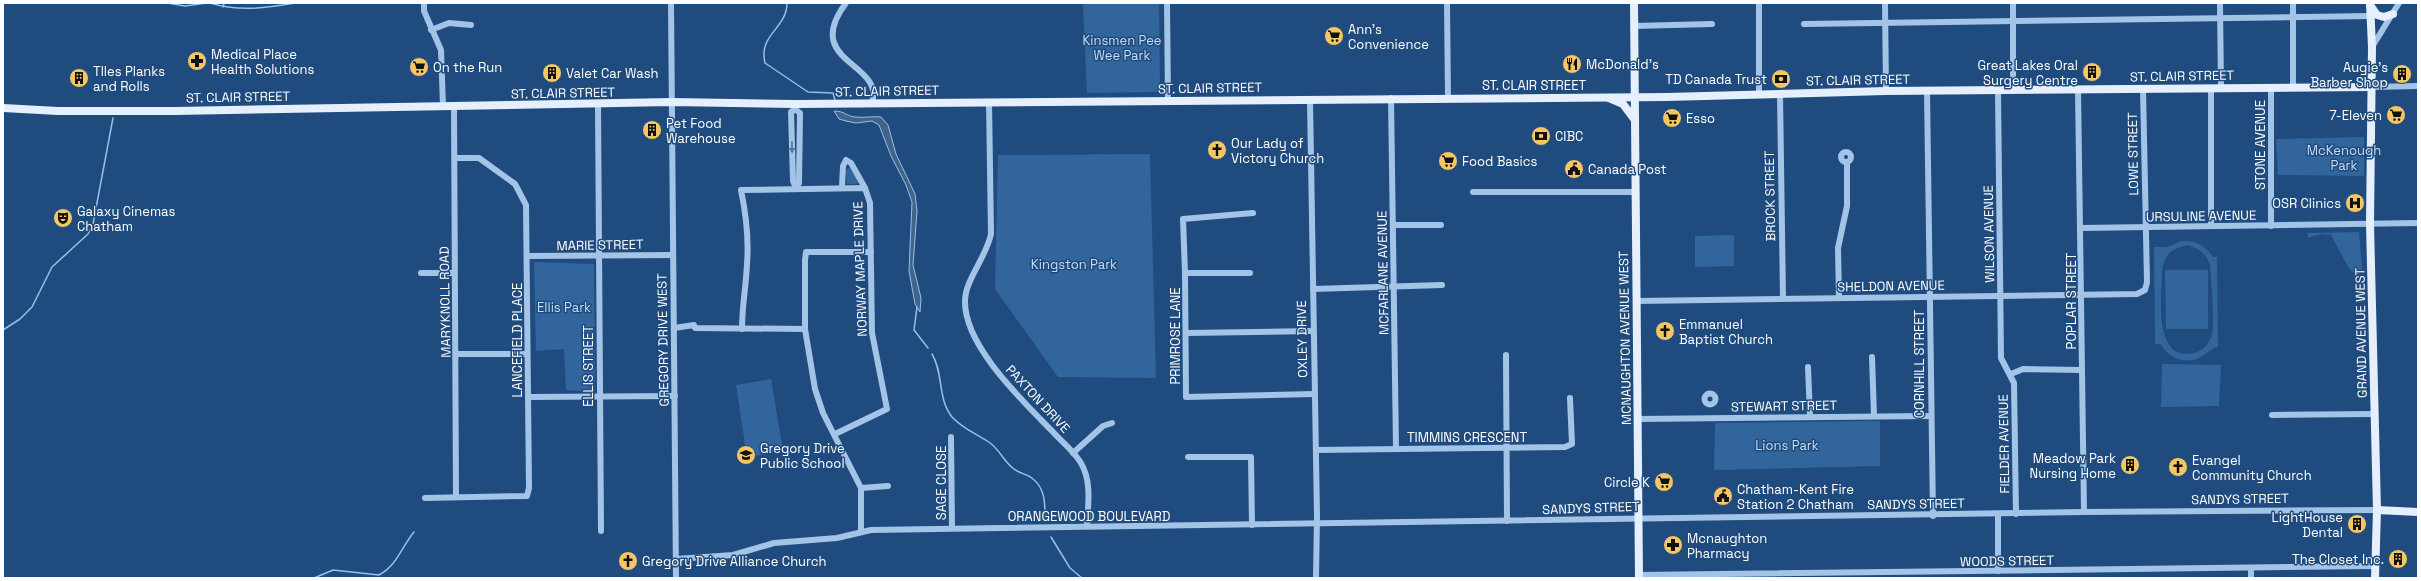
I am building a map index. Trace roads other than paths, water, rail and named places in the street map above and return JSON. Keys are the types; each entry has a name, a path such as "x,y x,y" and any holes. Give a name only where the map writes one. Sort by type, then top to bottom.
{"main road":[{"name":"MCNAUGHTON AVENUE WEST","path":"1634,3 1639,577"},
{"path":"2370,4 2377,15 2384,17 2392,14"},
{"name":"GRAND AVENUE WEST","path":"2370,4 2372,48 2370,224 2377,510 2375,578"},
{"name":"ST. CLAIR STREET","path":"3,108 58,111 598,105 672,102 797,109 835,103 1310,100 1602,96 1635,97 1886,91 1927,92 2372,87"},
{"path":"1602,96 1623,104 1636,121"},
{"name":"SANDYS STREET","path":"2377,510 2418,512"}],"street":[{"path":"424,3 441,55 443,106"},
{"name":"GREGORY DRIVE WEST","path":"671,3 676,578"},
{"path":"846,3 834,23 833,40 838,51 871,84 874,94 872,103"},
{"path":"1167,3 1168,100"},
{"path":"1447,3 1448,98"},
{"path":"1759,3 1759,94"},
{"path":"1885,3 1886,91"},
{"path":"2012,3 2014,91"},
{"path":"2220,3 2221,88"},
{"path":"2293,3 2293,88"},
{"path":"2372,48 2399,3"},
{"path":"1804,24 2371,16"},
{"path":"432,30 449,23 470,25"},
{"path":"1634,26 1712,24"},
{"name":"ST. CLAIR STREET","path":"2372,87 2418,86"},
{"path":"2211,88 2212,226"},
{"name":"STONE AVENUE","path":"2271,88 2271,226"},
{"name":"LOWE STREET","path":"2143,89 2147,282 2145,290"},
{"name":"POPLAR STREET","path":"2078,90 2084,512"},
{"name":"WILSON AVENUE","path":"1998,91 2001,358 2011,374"},
{"name":"CORNHILL STREET","path":"1927,92 1930,416 1933,516"},
{"name":"BROCK STREET","path":"1780,94 1783,298"},
{"name":"MCFARLANE AVENUE","path":"1391,98 1396,448"},
{"name":"OXLEY DRIVE","path":"1310,100 1314,394 1318,524 1316,578"},
{"name":"PAXTON DRIVE","path":"989,102 991,234 988,249 968,284 965,300 965,312 976,338 999,374 1073,453 1081,464 1086,476 1088,490 1087,526"},
{"name":"ELLIS STREET","path":"598,105 601,531"},
{"name":"MARYKNOLL ROAD","path":"454,106 456,158 454,273 456,354 456,497"},
{"path":"796,188 793,181 791,112 797,109"},
{"name":"LANCEFIELD PLACE","path":"456,158 479,158 515,184 526,205 526,354 528,397 527,496 456,497"},
{"name":"NORWAY MAPLE DRIVE","path":"835,434 887,409 872,333 870,203 865,188 851,163 846,160 843,166 842,187"},
{"path":"1839,298 1838,248 1847,206 1847,162"},
{"name":"NORWAY MAPLE DRIVE","path":"742,329 742,299 747,258 747,220 741,190 842,187 865,188"},
{"path":"1473,192 1636,192"},
{"name":"PRIMROSE LANE","path":"1253,213 1183,219 1186,396 1314,394"},
{"name":"URSULINE AVENUE","path":"2081,228 2418,223"},
{"path":"1393,225 1441,225"},
{"path":"862,532 861,488 819,401 805,328 806,252 871,252"},
{"name":"MARIE STREET","path":"527,256 673,255"},
{"path":"421,273 454,273"},
{"path":"1185,273 1250,273"},
{"path":"1313,289 1394,288 1442,285"},
{"name":"SHELDON AVENUE","path":"1636,301 2137,294 2145,290"},
{"path":"674,328 694,325 695,328 805,328"},
{"path":"1186,333 1313,331"},
{"path":"456,354 526,354"},
{"path":"1506,355 1508,521"},
{"path":"1872,357 1874,416"},
{"path":"1808,367 1810,416"},
{"path":"2011,374 2023,369 2082,370"},
{"name":"FIELDER AVENUE","path":"2011,374 2014,383 2016,514"},
{"path":"528,397 599,395 675,396"},
{"name":"TIMMINS CRESCENT","path":"1316,450 1507,448 1570,445 1572,444 1570,398"},
{"path":"1710,405 1710,418"},
{"path":"2272,416 2374,414"},
{"name":"STEWART STREET","path":"1638,419 1810,416 1930,416"},
{"path":"1073,453 1103,426 1112,423"},
{"name":"SAGE CLOSE","path":"951,437 952,528"},
{"path":"1188,457 1251,457 1252,525"},
{"path":"861,488 888,486"},
{"path":"425,498 456,497"},
{"name":"SANDYS STREET","path":"1318,524 1998,515 2084,512 2377,510"},
{"path":"1998,515 1998,571"},
{"name":"ORANGEWOOD BOULEVARD","path":"676,559 734,554 774,543 837,538 862,532 952,528 1318,524"},
{"name":"WOODS STREET","path":"1639,577 1959,575 1998,571 2016,575 2375,566"},
{"path":"2251,569 2251,578"}],"waterway":[{"path":"167,3 185,6 207,3"},
{"path":"210,3 231,8 263,8 295,3"},
{"path":"223,7 224,3"},
{"path":"787,3 786,12 783,19 765,45 765,63 808,92 833,93 835,100"},
{"path":"3,330 20,319 32,307 52,267 88,234 93,224 113,118"},
{"path":"917,307 914,330 928,348"},
{"path":"932,354 936,362 942,394 947,410 956,421 997,449 1007,463 1014,469 1031,477 1037,483 1043,493 1045,521"},
{"path":"314,578 333,570 379,575 395,561 414,532"},
{"path":"1051,537 1070,568 1082,578"}],"place":[{"name":"Ann's Convenience","path":"1334,36"},
{"name":"Medical Place Health Solutions","path":"197,61"},
{"name":"McDonald's","path":"1572,64"},
{"name":"On the Run","path":"419,67"},
{"name":"Great Lakes Oral Surgery Centre","path":"2092,72"},
{"name":"Valet Car Wash","path":"552,73"},
{"name":"Augie's Barber Shop","path":"2402,74"},
{"name":"TIles Planks and Rolls","path":"79,78"},
{"name":"TD Canada Trust","path":"1781,79"},
{"name":"7-Eleven","path":"2396,115"},
{"name":"Esso","path":"1672,118"},
{"name":"Pet Food Warehouse","path":"652,130"},
{"name":"CIBC","path":"1541,136"},
{"name":"Our Lady of Victory Church","path":"1217,150"},
{"name":"Food Basics","path":"1448,161"},
{"name":"Canada Post","path":"1574,169"},
{"name":"OSR Clinics","path":"2355,203"},
{"name":"Galaxy Cinemas Chatham","path":"63,218"},
{"name":"Emmanuel Baptist Church","path":"1665,331"},
{"name":"Gregory Drive Public School","path":"746,455"},
{"name":"Meadow Park Nursing Home","path":"2130,465"},
{"name":"Evangel Community Church","path":"2178,467"},
{"name":"Circle K","path":"1664,482"},
{"name":"Chatham-Kent Fire Station 2 Chatham","path":"1723,496"},
{"name":"LightHouse Dental","path":"2357,524"},
{"name":"Mcnaughton Pharmacy","path":"1673,545"},
{"name":"The Closet Inc.","path":"2398,559"},
{"name":"Gregory Drive Alliance Church","path":"628,561"}],"park label":[{"name":"Kinsmen Pee Wee Park","path":"1122,48"},
{"name":"McKenough Park","path":"2344,158"},
{"name":"Kingston Park","path":"1074,264"},
{"name":"Ellis Park","path":"564,307"},
{"name":"Lions Park","path":"1787,445"}]}
